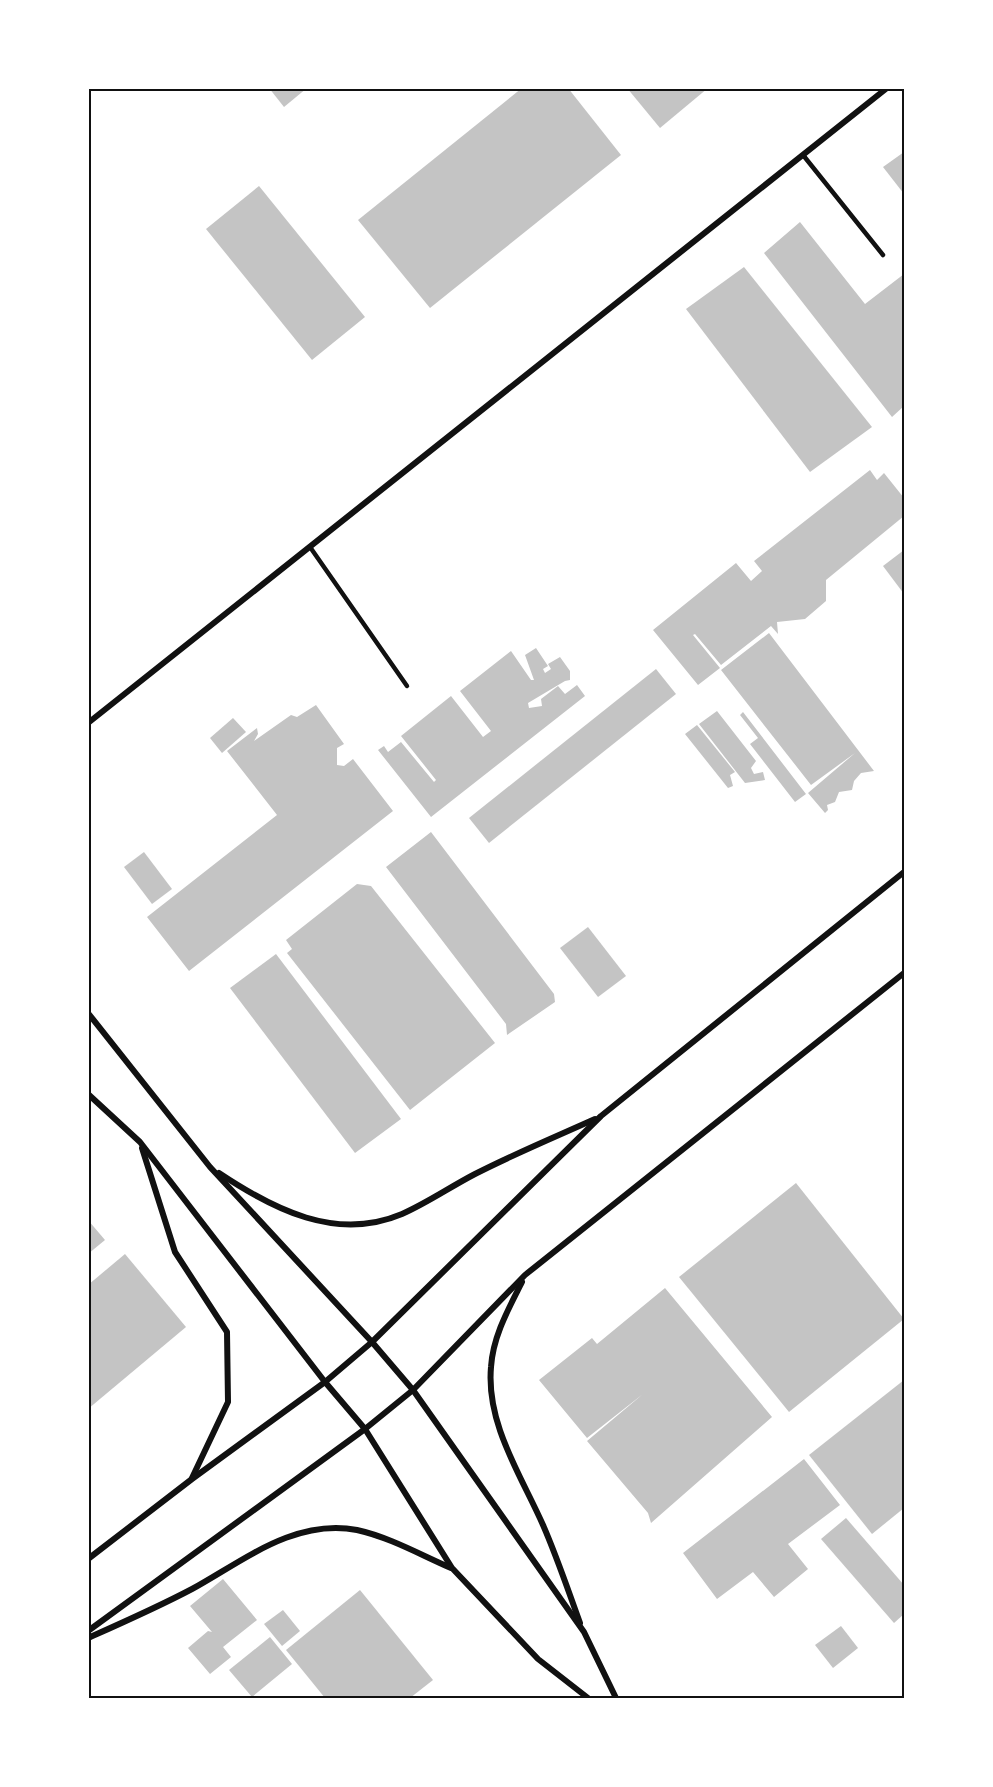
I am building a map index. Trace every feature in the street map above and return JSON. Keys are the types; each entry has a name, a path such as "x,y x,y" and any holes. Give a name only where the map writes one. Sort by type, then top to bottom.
{"street":[{"path":"88,723 887,88"},
{"path":"88,1559 192,1479 325,1382 372,1342 602,1116 904,872"},
{"path":"88,1631 365,1429 413,1390 525,1275 904,973"},
{"path":"88,1013 210,1167 372,1342 413,1390 584,1632"},
{"path":"88,1094 140,1142 325,1382 365,1429 452,1568 538,1659 588,1698"},
{"path":"210,1167 255,1197 308,1219 339,1225 374,1222 400,1215 483,1170 602,1116"},
{"path":"140,1142 175,1252 227,1332 228,1402 192,1479"},
{"path":"525,1275 504,1318 495,1346 491,1367 492,1394 508,1454 548,1536 584,1632 616,1698"},
{"path":"88,1638 155,1608 259,1549 291,1535 324,1529 357,1530 452,1568"}],"lane":[{"path":"803,155 883,255"},
{"path":"310,547 407,686"}],"building":[{"path":"269,88 307,88 284,107"},
{"path":"522,88 568,88 621,155 430,308 358,220"},
{"path":"627,88 708,88 660,128"},
{"path":"904,152 904,194 883,167"},
{"path":"259,186 365,317 312,360 206,229"},
{"path":"800,222 865,304 904,274 904,406 892,417 764,253"},
{"path":"744,267 872,427 810,472 686,309"},
{"path":"870,470 877,480 884,473 904,498 904,516 826,580 826,601 805,619 777,622 778,634 771,626 721,665 695,634 693,635 720,668 698,685 653,630 736,563 751,581 762,571 754,561"},
{"path":"904,550 904,594 883,566"},
{"path":"769,633 874,771 861,773 854,781 852,790 839,792 835,802 827,805 828,810 825,813 808,793 855,753 811,785 721,670"},
{"path":"536,648 548,666 543,669 545,673 551,669 548,664 560,657 570,671 570,680 565,681 528,703 529,708 542,706 541,699 558,686 565,694 577,685 585,696 431,817 378,750 384,746 388,752 401,742 434,782 436,780 401,736 451,696 483,737 491,731 460,691 511,651 531,680 534,680 525,655"},
{"path":"656,669 676,694 489,843 469,818"},
{"path":"316,705 344,744 337,748 337,765 344,766 353,759 393,811 189,971 147,917 277,815 227,751 257,728 258,734 254,741 291,715 297,717"},
{"path":"717,711 756,761 751,768 754,774 763,772 765,780 745,783 699,724"},
{"path":"743,712 806,794 795,802 750,744 758,738 740,715"},
{"path":"233,718 246,732 222,753 210,738"},
{"path":"697,725 735,772 730,775 733,786 728,788 685,734"},
{"path":"431,832 554,994 555,1002 507,1035 506,1024 386,867"},
{"path":"144,852 172,889 152,904 124,867"},
{"path":"357,884 371,886 495,1043 410,1110 287,953 292,949 286,940"},
{"path":"588,927 626,976 598,997 560,948"},
{"path":"276,954 401,1119 355,1153 230,988"},
{"path":"796,1183 904,1319 789,1412 679,1277"},
{"path":"88,1220 105,1240 88,1254"},
{"path":"125,1254 186,1327 88,1409 88,1285"},
{"path":"665,1288 772,1417 651,1523 648,1513 587,1441 643,1394 587,1438 539,1380 592,1338 597,1344"},
{"path":"904,1380 904,1508 872,1534 809,1455"},
{"path":"804,1459 840,1505 788,1544 808,1569 774,1597 753,1572 717,1599 683,1553"},
{"path":"846,1518 904,1585 904,1614 894,1623 821,1539"},
{"path":"223,1579 257,1620 223,1647 231,1657 210,1674 188,1648 208,1631 212,1632 190,1606"},
{"path":"360,1590 433,1680 410,1698 325,1698 286,1650"},
{"path":"283,1610 300,1631 282,1646 264,1624"},
{"path":"841,1626 858,1648 833,1668 815,1645"},
{"path":"270,1637 292,1664 252,1697 229,1670"}]}
